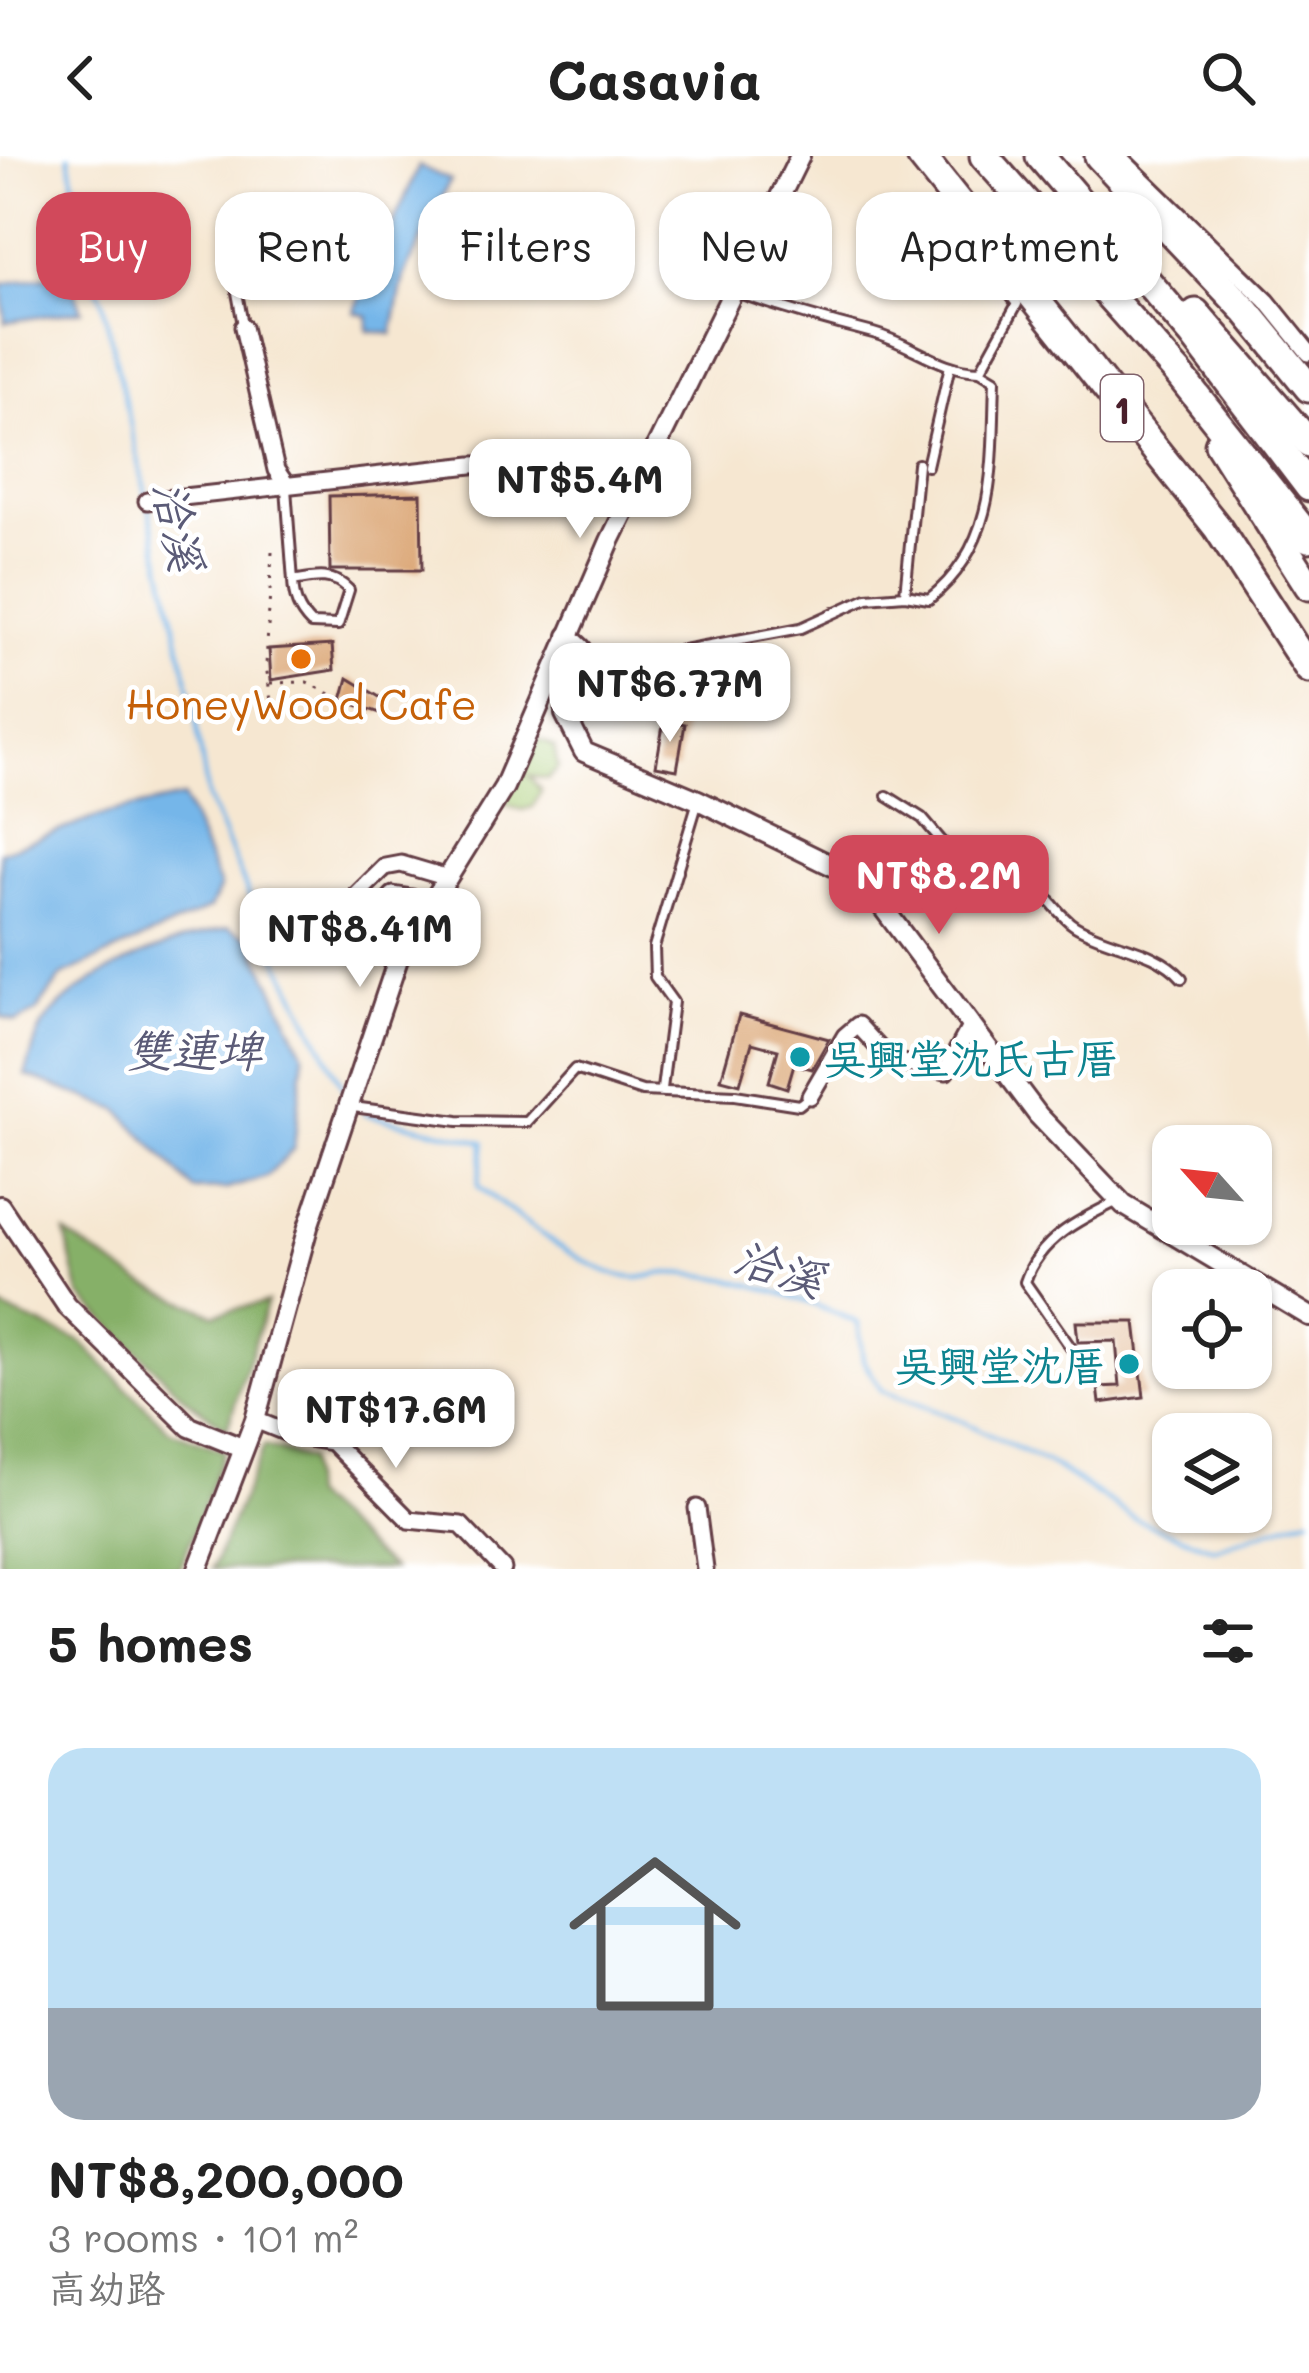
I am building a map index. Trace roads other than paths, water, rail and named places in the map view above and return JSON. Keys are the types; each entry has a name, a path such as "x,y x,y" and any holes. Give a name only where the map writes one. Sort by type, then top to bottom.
{"highway":[{"name":"1","path":"921,156 1216,526 1309,670"},
{"name":"1","path":"984,156 1178,373 1309,538"},
{"path":"1099,156 1247,312 1309,388"},
{"path":"1049,166 1123,227 1309,442"},
{"path":"1049,166 1193,335 1309,487"},
{"path":"1178,373 1309,586"}],"street":[{"path":"783,192 800,156"},
{"path":"1118,156 1267,301 1309,353"},
{"path":"198,1569 255,1420 308,1227 399,956 504,788 574,642 646,470 730,300"},
{"path":"244,327 276,470 285,483"},
{"path":"147,501 472,465 592,462 646,470"},
{"path":"574,642 565,701 567,725 576,743 595,760 698,800 851,875 881,905 1037,1115 1119,1200 1309,1316"},
{"path":"314,937 385,867 401,864 446,877"},
{"path":"342,952 393,895 431,901"},
{"path":"810,1096 857,1025 891,1061 946,1071 971,1025"},
{"path":"0,1206 67,1306 190,1426 242,1448"},
{"path":"255,1420 295,1436 332,1442 409,1520 461,1526 503,1569"},
{"path":"697,1508 705,1569"}],"lane":[{"path":"239,300 244,327"},
{"path":"574,642 619,662 801,628 867,598 905,595 929,599 955,579 984,519 995,455 995,380 980,371 950,370 876,334 826,325 756,300"},
{"path":"980,371 1017,300"},
{"path":"905,595 923,465 950,370"},
{"path":"285,483 292,581 300,613 311,624 338,625 349,590 340,580 319,576 292,581"},
{"path":"887,796 922,818 965,868"},
{"path":"662,1089 673,1002 655,977 654,947 698,800"},
{"path":"881,905 940,872 965,868 1028,880 1074,925 1167,962 1182,978"},
{"path":"350,1107 458,1121 527,1122 575,1069 642,1091 662,1089 799,1105 810,1096"},
{"path":"1076,1354 1025,1282 1044,1249 1076,1220 1119,1200"}],"water":[{"path":"419,166 450,180 444,192 418,192 418,247 404,276 392,334 368,331 368,316 354,312 359,300 394,300 394,222"},
{"path":"36,278 36,300 78,300 82,310 5,322 2,284"},
{"name":"雙連埤","path":"183,797 220,887 210,908 62,976 36,1012 16,1022 0,1016 0,852 109,813"},
{"name":"雙連埤","path":"228,928 250,938 304,1054 294,1148 267,1177 227,1189 194,1190 119,1110 25,1075 45,1022 82,988 154,950"}],"waterway":[{"name":"洽溪","path":"69,156 88,263 103,303 193,703 208,798 268,940 345,1092"},
{"name":"洽溪","path":"364,1114 484,1142 478,1186 553,1242 597,1267 635,1278 695,1274 743,1283 858,1323 863,1360 882,1391 958,1419 1059,1469 1135,1519 1215,1549 1309,1517"}],"place":[{"name":"HoneyWood Cafe","path":"301,659"},
{"name":"吳興堂沈氏古厝","path":"800,1057"},
{"name":"吳興堂沈厝","path":"1129,1364"}]}
